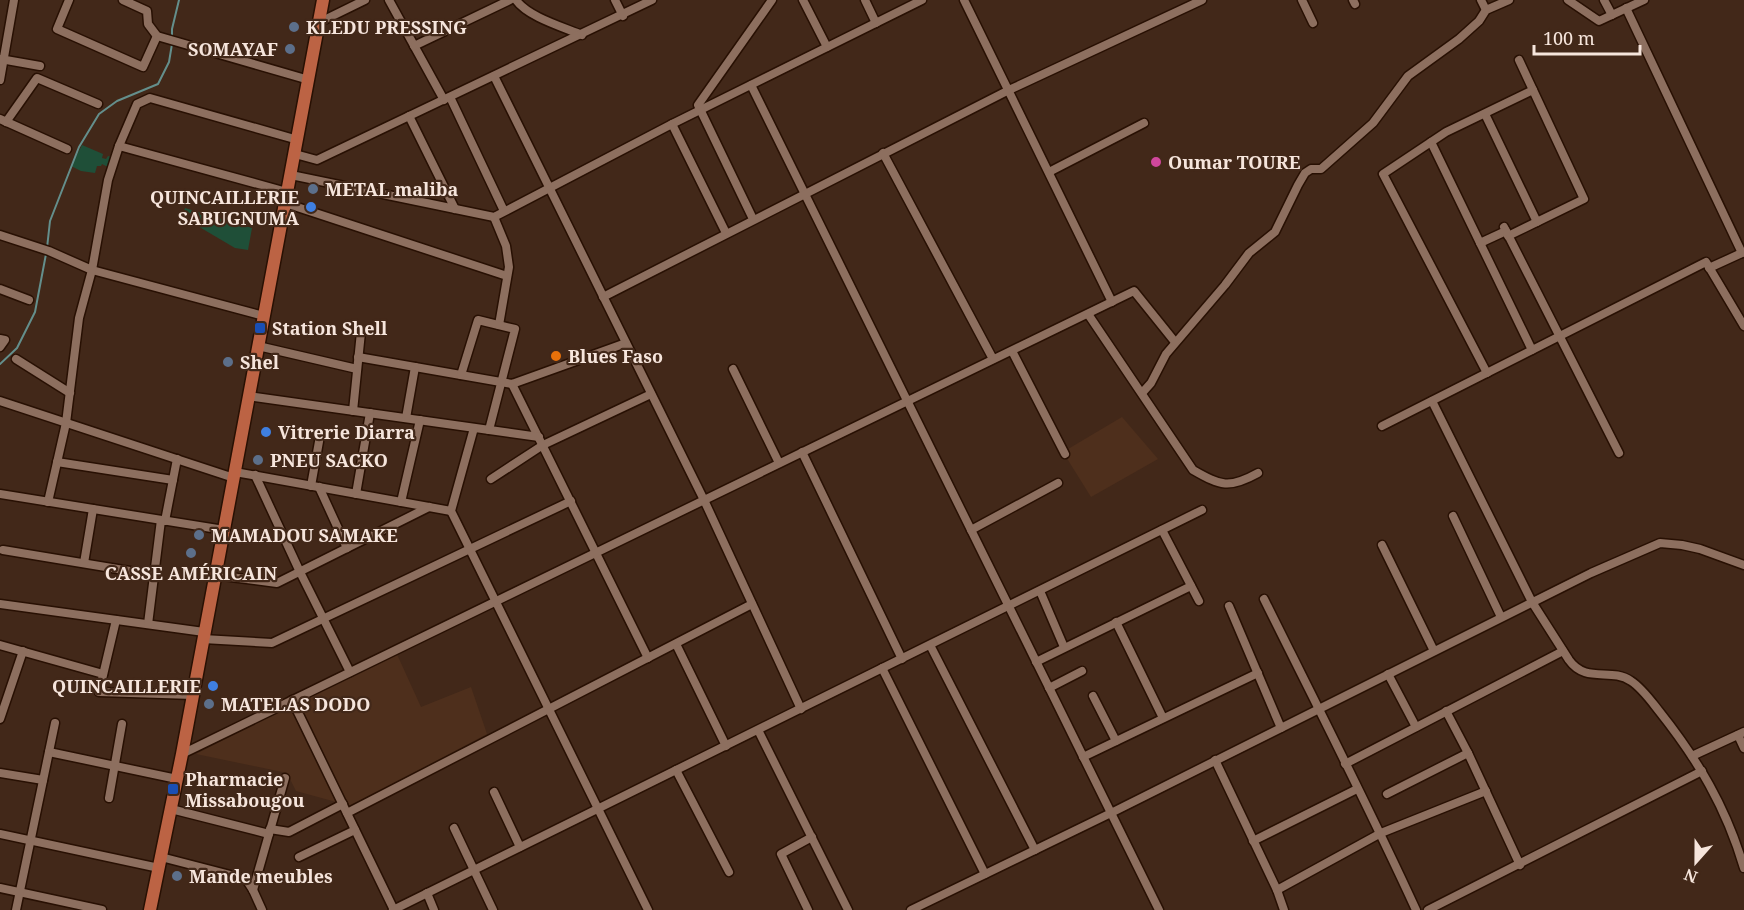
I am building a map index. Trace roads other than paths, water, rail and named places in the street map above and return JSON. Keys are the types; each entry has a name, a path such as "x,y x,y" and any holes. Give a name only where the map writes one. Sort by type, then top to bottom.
{"main road":[{"path":"150,910 182,754 323,0"}],"street":[{"path":"0,80 14,0"},
{"path":"69,0 57,29 143,67 157,36"},
{"path":"123,0 147,10 148,24 157,36 168,41 309,80"},
{"path":"320,22 365,0"},
{"path":"389,0 447,99 504,211"},
{"path":"414,46 510,0"},
{"path":"516,0 520,7 529,12 582,34"},
{"path":"615,0 623,16"},
{"path":"295,154 317,160 623,16 652,0"},
{"path":"753,219 698,105 772,0"},
{"path":"804,0 827,47"},
{"path":"865,0 876,23"},
{"path":"291,175 494,217 548,186 922,0"},
{"path":"964,0 1112,302"},
{"path":"603,297 1009,90 1202,0"},
{"path":"1302,0 1313,23"},
{"path":"1481,0 1486,10"},
{"path":"1142,393 1151,383 1175,342 1225,285 1249,253 1275,232 1305,173 1311,169 1321,169 1373,123 1408,76 1459,39 1479,21 1486,10 1509,0"},
{"path":"1568,0 1599,21 1644,0"},
{"path":"1604,0 1612,15"},
{"path":"1626,8 1743,252 1709,268"},
{"path":"2,59 40,66"},
{"path":"1480,243 1506,231 1537,222 1584,198 1519,60"},
{"path":"494,76 704,500 801,708"},
{"path":"67,149 3,120 37,78 98,104"},
{"path":"751,85 1159,910"},
{"path":"1486,373 1383,174 1446,132 1533,90"},
{"path":"48,502 66,423 79,318 92,270 108,180 119,146 137,104 150,99 298,140"},
{"path":"1485,114 1537,222"},
{"path":"409,116 455,209"},
{"path":"1049,172 1144,123"},
{"path":"672,124 726,233"},
{"path":"1431,142 1532,350"},
{"path":"119,146 286,198 507,276"},
{"path":"883,153 993,360"},
{"path":"494,217 506,246 509,267 499,325"},
{"path":"1506,231 1619,453"},
{"path":"0,235 46,250 92,270 264,316"},
{"path":"1382,426 1706,262 1744,326"},
{"path":"0,289 29,300"},
{"path":"182,754 1134,291 1175,342"},
{"path":"1088,314 1193,470 1212,481 1227,486 1242,482 1258,472"},
{"path":"461,375 478,320 515,329 489,430"},
{"path":"353,411 361,333"},
{"path":"0,339 5,340 0,347"},
{"path":"358,357 513,384 626,343"},
{"path":"258,346 357,369"},
{"path":"1012,351 1065,454"},
{"path":"16,359 69,393"},
{"path":"406,418 415,367"},
{"path":"733,369 779,464"},
{"path":"513,384 648,658"},
{"path":"491,479 541,441 651,394"},
{"path":"248,396 489,430 541,441"},
{"path":"1432,400 1532,602 1574,668 1583,673 1623,676 1633,682 1684,743 1702,771 1733,832 1744,867"},
{"path":"0,401 177,459 234,475 255,476 451,511"},
{"path":"356,494 370,413"},
{"path":"401,502 420,420"},
{"path":"474,428 451,511 648,910"},
{"path":"320,436 315,486 347,548"},
{"path":"802,452 902,659"},
{"path":"148,624 163,520 177,459"},
{"path":"57,462 172,480"},
{"path":"255,476 350,672"},
{"path":"971,530 1058,483"},
{"path":"0,494 224,530"},
{"path":"0,604 148,624 204,636 272,642 571,501"},
{"path":"215,575 277,583 429,507"},
{"path":"84,563 93,509"},
{"path":"292,700 394,910 1202,510"},
{"path":"1453,516 1501,617"},
{"path":"1162,530 1199,601"},
{"path":"911,910 1111,813 1501,617 1591,573 1660,543 1700,549 1744,565"},
{"path":"1382,545 1434,651"},
{"path":"3,550 154,574"},
{"path":"1036,662 1191,586"},
{"path":"1040,591 1064,647"},
{"path":"1264,598 1357,789 1381,833 1416,910"},
{"path":"347,813 752,604"},
{"path":"1229,606 1281,728"},
{"path":"116,620 99,692 193,695"},
{"path":"1116,622 1163,718"},
{"path":"676,644 726,746"},
{"path":"0,645 103,674"},
{"path":"930,645 1035,850"},
{"path":"0,719 3,699 23,651"},
{"path":"1345,764 1563,651"},
{"path":"882,669 985,874"},
{"path":"1049,688 1082,671"},
{"path":"1083,757 1258,673"},
{"path":"1388,674 1416,727"},
{"path":"1093,696 1116,741"},
{"path":"1446,711 1520,865"},
{"path":"16,910 55,723"},
{"path":"109,798 122,724"},
{"path":"758,730 848,910"},
{"path":"1692,756 1741,733 1744,748"},
{"path":"49,752 177,779"},
{"path":"1387,794 1468,753"},
{"path":"1215,760 1277,890 1284,910"},
{"path":"676,770 729,872"},
{"path":"1428,910 1702,771"},
{"path":"0,773 43,780"},
{"path":"253,890 285,778"},
{"path":"1254,841 1357,789"},
{"path":"1277,890 1381,833 1486,791"},
{"path":"494,792 520,848"},
{"path":"171,809 270,831 289,832 343,804"},
{"path":"453,828 493,910"},
{"path":"299,856 355,830"},
{"path":"0,834 246,879 262,910"},
{"path":"808,910 781,854 812,837"},
{"path":"0,888 70,907 102,910"},
{"path":"427,893 434,910"}],"waterway":[{"path":"172,38 179,0"},
{"path":"47,248 50,221 79,147 99,114 117,101 158,84 169,62 172,44"},
{"path":"0,364 17,348 35,312 46,254"}],"place":[{"name":"KLEDU PRESSING","path":"294,27"},
{"name":"SOMAYAF","path":"290,49"},
{"name":"Oumar TOURE","path":"1156,162"},
{"name":"METAL maliba","path":"313,189"},
{"name":"QUINCAILLERIE SABUGNUMA","path":"311,207"},
{"name":"Station Shell","path":"260,328"},
{"name":"Blues Faso","path":"556,356"},
{"name":"Shel","path":"228,362"},
{"name":"Vitrerie Diarra","path":"266,432"},
{"name":"PNEU SACKO","path":"258,460"},
{"name":"MAMADOU SAMAKE","path":"199,535"},
{"name":"CASSE AMÉRICAIN","path":"191,553"},
{"name":"QUINCAILLERIE","path":"213,686"},
{"name":"MATELAS DODO","path":"209,704"},
{"name":"Pharmacie Missabougou","path":"173,789"},
{"name":"Mande meubles","path":"177,876"}]}
